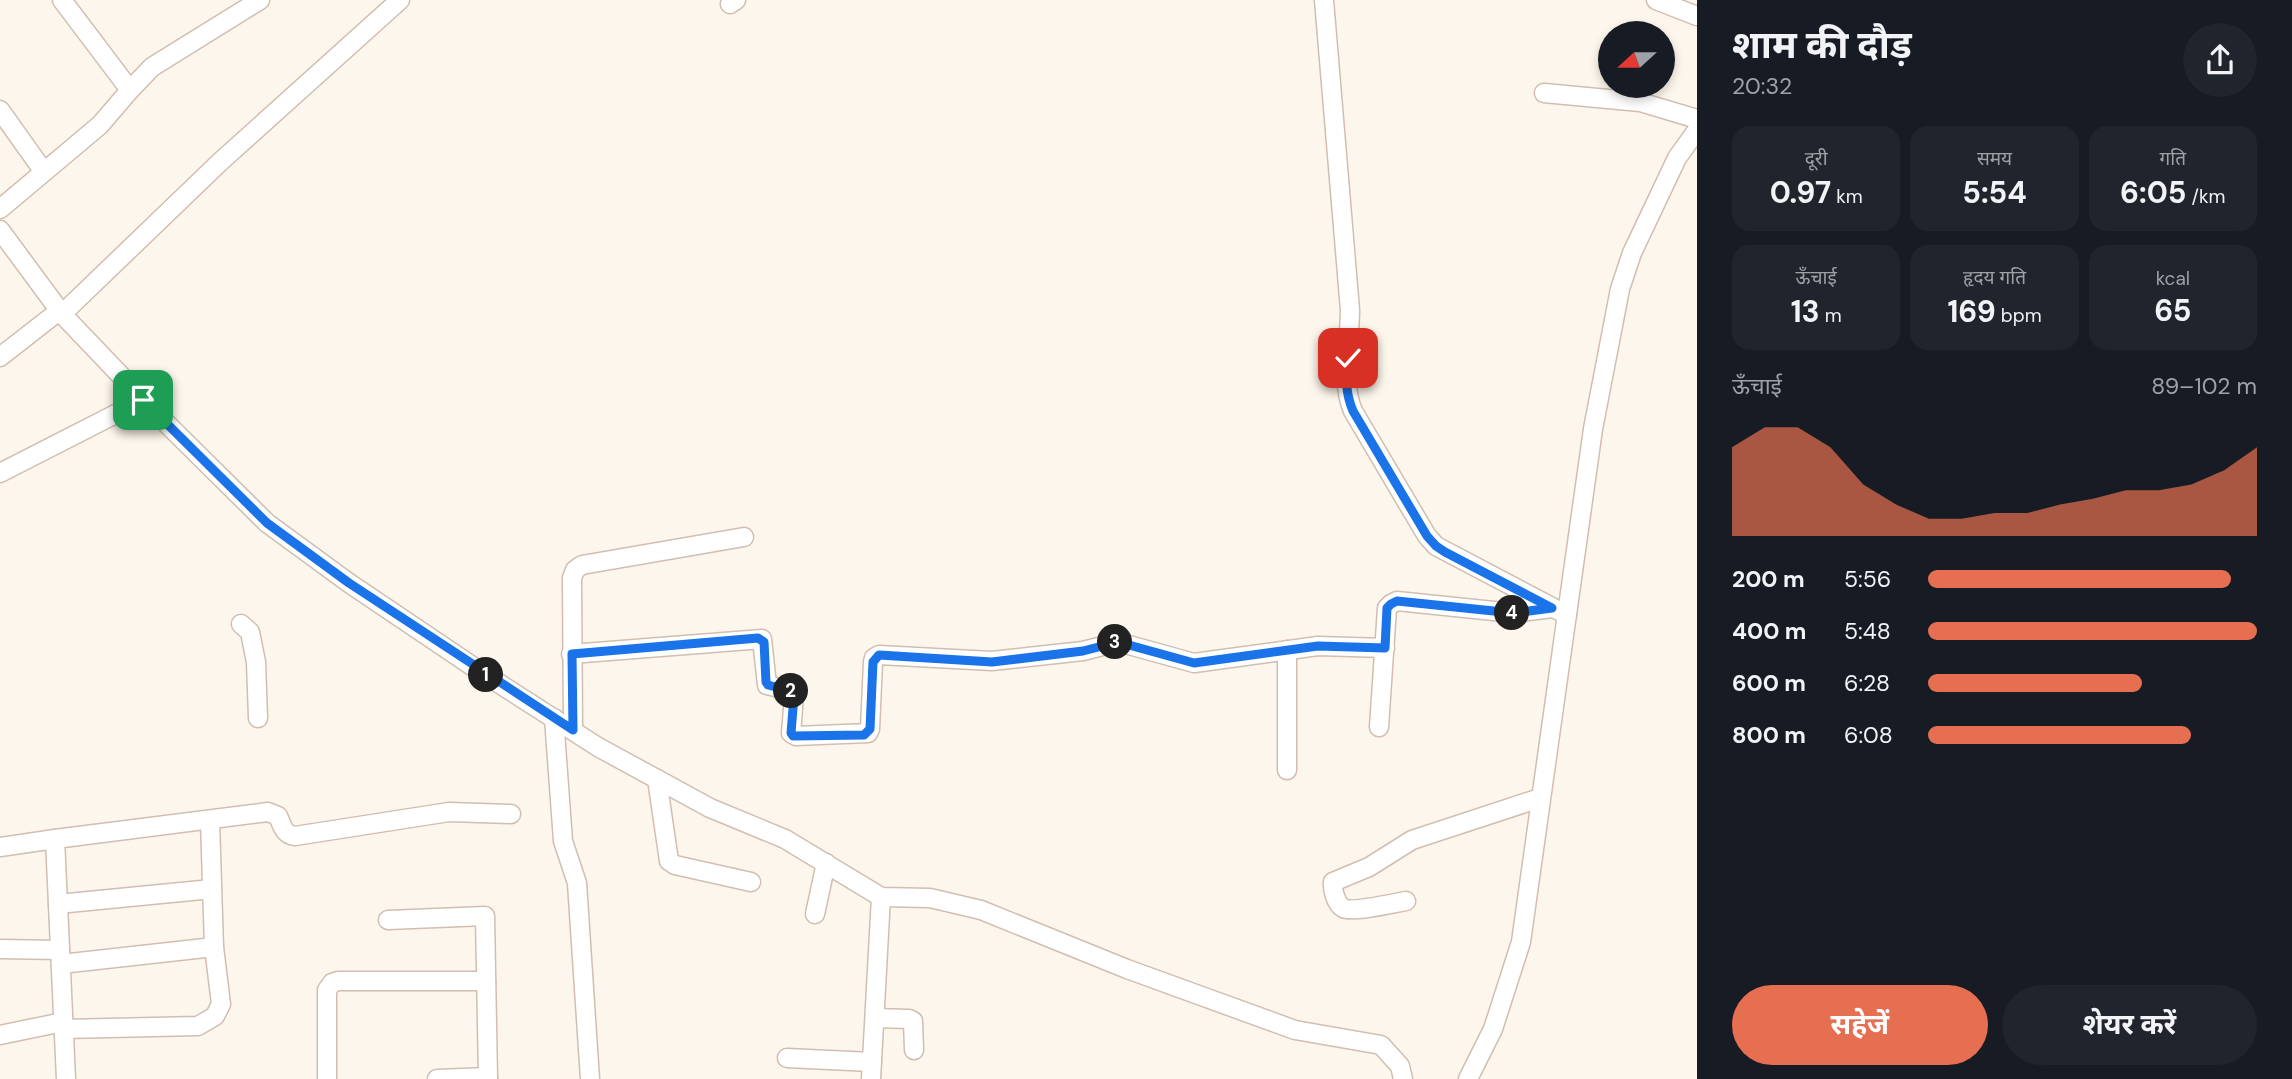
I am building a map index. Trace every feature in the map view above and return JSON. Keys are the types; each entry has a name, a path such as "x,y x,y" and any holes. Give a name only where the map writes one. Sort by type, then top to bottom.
{"street":[{"path":"62,0 130,90"},
{"path":"0,209 100,125 152,67 261,0"},
{"path":"1324,0 1350,310 1347,398 1427,536 1436,546 1559,612"},
{"path":"1656,0 1697,16"},
{"path":"0,357 61,313 220,162 398,1"},
{"path":"1544,93 1640,102 1697,119"},
{"path":"0,110 44,172"},
{"path":"1468,1079 1493,1029 1521,943 1540,799 1559,612 1620,289 1632,253 1677,158 1697,130"},
{"path":"0,230 61,313 143,400 267,523 349,583 573,730 710,808 785,839 881,897 930,898 981,910 1127,969 1295,1030 1381,1045 1400,1066 1403,1079"},
{"path":"0,473 143,400"},
{"path":"573,730 572,578 575,570 582,565 744,537"},
{"path":"1379,727 1387,608 1391,604 1397,601 1513,613 1559,612"},
{"path":"241,624 250,632 256,662 258,718"},
{"path":"572,654 762,639 766,682 771,687 788,690 794,696 791,733 796,736 868,733 873,662 879,655 992,662 1083,651 1118,642 1194,663 1318,646 1385,648"},
{"path":"1287,650 1287,771"},
{"path":"554,718 563,841 577,883 590,1079"},
{"path":"657,779 669,861 675,865 751,882"},
{"path":"1406,901 1348,909 1339,904 1332,887 1333,882 1369,867 1412,840 1540,799"},
{"path":"0,847 273,813 278,816 289,836 449,812 511,814"},
{"path":"0,1035 64,1025 198,1026 215,1016 220,1004 214,947 210,821"},
{"path":"55,839 66,1079"},
{"path":"815,914 826,863"},
{"path":"58,904 212,889"},
{"path":"787,1059 871,1070 881,897"},
{"path":"388,920 485,916 488,1078 438,1079"},
{"path":"0,949 60,957 214,947"},
{"path":"327,1079 327,990 332,983 486,981"},
{"path":"875,1018 913,1021 914,1050"}],"route":[{"path":"143,400 267,523 349,583 573,730 572,654 758,638 764,642 766,682 771,687 788,690 794,696 793,736 864,735 870,729 873,662 879,655 992,662 1083,651 1118,642 1185,662 1205,663 1318,646 1385,648 1387,608 1397,601 1513,613 1552,608 1445,552 1427,536 1347,398 1348,358"}]}
